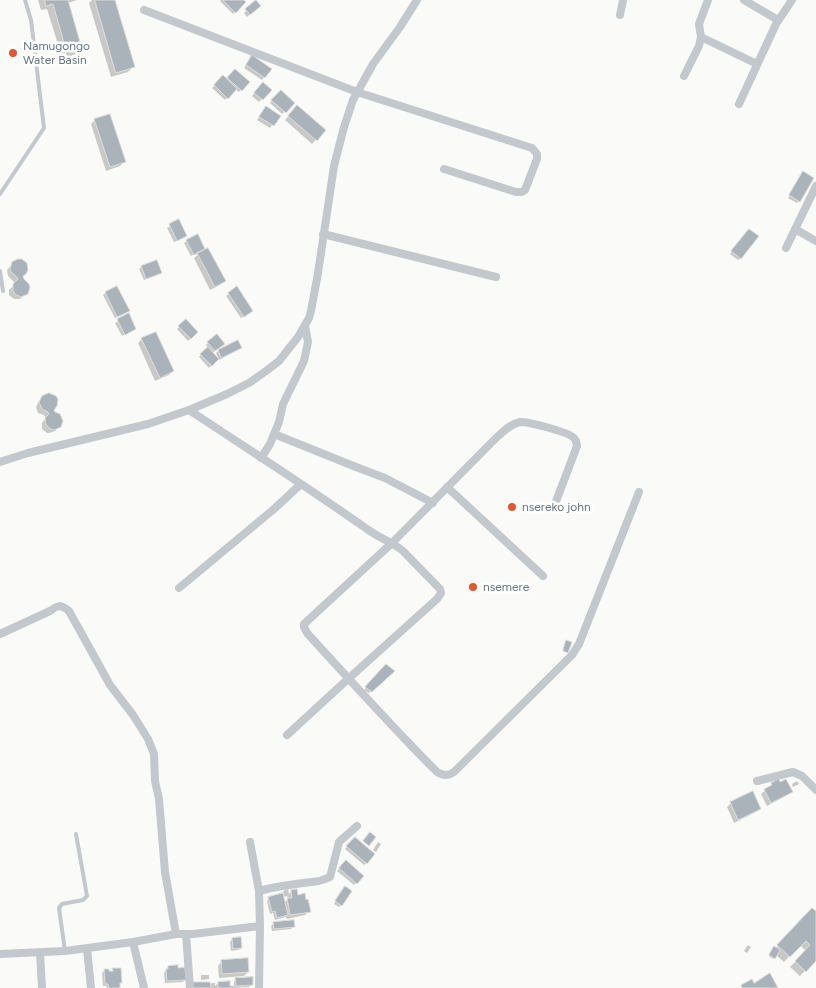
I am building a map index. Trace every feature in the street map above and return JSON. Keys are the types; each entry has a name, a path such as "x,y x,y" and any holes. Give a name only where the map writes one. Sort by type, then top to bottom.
{"street":[{"path":"0,462 28,453 148,424 189,410 227,394 249,382 279,361 298,337 311,311 334,166 353,100 373,64 417,0"},
{"path":"620,15 623,0"},
{"path":"684,76 702,37 699,24 708,0"},
{"path":"744,0 778,20"},
{"path":"739,104 778,20 792,0"},
{"path":"144,10 357,92 532,148 537,154 537,159 525,190 522,192 516,192 444,169"},
{"path":"702,37 757,64"},
{"path":"786,248 816,186"},
{"path":"795,229 816,240"},
{"path":"323,234 496,276"},
{"path":"261,458 270,444 279,422 283,404 307,351 308,336 305,326"},
{"path":"189,410 372,533 392,543 403,551 440,589 441,593 437,599 287,736"},
{"path":"555,504 577,446 575,439 570,435 532,423 522,422 514,424 505,429 392,543 304,624 307,633 348,679 399,734 442,775 450,774 468,758 572,655 579,644 639,492"},
{"path":"274,434 385,478 432,503"},
{"path":"179,588 274,509 301,484"},
{"path":"447,487 543,576"},
{"path":"0,634 57,606 63,606 69,611 110,685 133,715 148,739 154,754 155,781 159,799 165,872 176,934"},
{"path":"757,781 793,772 802,776 816,790"},
{"path":"259,891 274,886 320,882 330,877 339,842 357,826"},
{"path":"250,842 259,891 259,988"},
{"path":"0,954 64,951 176,934 260,926"},
{"path":"186,934 190,988"},
{"path":"133,942 144,988"},
{"path":"87,948 91,988"},
{"path":"40,953 42,988"}],"lane":[{"path":"0,194 44,128 31,20 25,0"},
{"path":"0,271 4,291"},
{"path":"64,951 60,908 62,904 83,900 87,896 76,834"}],"building":[{"path":"45,0 68,0 82,49 72,52 71,48 66,50 53,4 46,6"},
{"path":"95,0 115,0 135,67 116,73"},
{"path":"223,0 244,0 246,2 236,13"},
{"path":"256,0 261,6 250,15 245,9"},
{"path":"252,55 272,69 265,78 246,65"},
{"path":"235,69 250,82 242,91 227,78"},
{"path":"223,75 237,89 228,99 214,85"},
{"path":"263,82 272,90 263,100 254,93"},
{"path":"281,90 295,103 286,113 271,100"},
{"path":"297,105 326,130 317,141 288,116"},
{"path":"266,106 281,116 274,126 259,117"},
{"path":"110,114 126,162 110,167 94,119"},
{"path":"803,171 814,178 800,202 789,195"},
{"path":"179,219 187,236 177,241 169,224"},
{"path":"749,229 759,236 741,259 731,251"},
{"path":"198,234 205,249 194,255 186,240"},
{"path":"208,248 226,281 215,287 197,253"},
{"path":"22,259 27,263 28,270 23,276 30,287 28,294 21,297 13,291 13,284 18,279 10,269 12,262"},
{"path":"157,260 162,273 146,279 141,266"},
{"path":"117,286 130,311 117,317 105,292"},
{"path":"237,286 253,311 244,317 228,293"},
{"path":"129,313 136,329 125,335 117,319"},
{"path":"186,319 198,332 191,339 178,326"},
{"path":"156,332 174,371 160,378 141,338"},
{"path":"217,334 225,344 215,351 207,342"},
{"path":"238,340 242,348 221,358 218,350"},
{"path":"208,347 219,359 212,366 200,354"},
{"path":"49,393 58,399 54,410 60,414 63,421 61,427 54,430 46,425 45,418 49,414 42,409 39,402 42,396"},
{"path":"566,640 572,642 568,653 563,651"},
{"path":"386,664 395,671 372,692 365,687"},
{"path":"779,779 780,782 786,779 793,792 771,803 764,789"},
{"path":"753,791 761,809 738,820 730,802"},
{"path":"370,832 376,837 369,846 363,841"},
{"path":"355,837 375,854 367,864 346,846"},
{"path":"346,860 364,876 357,884 339,868"},
{"path":"345,886 352,891 342,906 335,901"},
{"path":"297,889 298,895 305,893 311,912 290,915 287,898 292,898 291,890"},
{"path":"283,893 288,915 277,918 275,911 272,912 268,897"},
{"path":"812,908 816,911 816,961 806,972 795,961 810,945 806,941 790,957 777,945"},
{"path":"294,920 295,927 274,929 273,922"},
{"path":"241,937 242,948 233,949 232,938"},
{"path":"774,946 780,950 775,959 769,955"},
{"path":"248,958 249,972 222,974 221,960"},
{"path":"178,965 178,968 185,967 186,980 167,981 166,969 168,969 168,966"},
{"path":"112,968 121,968 122,983 120,983 120,988 109,988 108,984 105,984 104,969 113,971"},
{"path":"770,973 778,988 742,988 741,985 752,979 754,983"},
{"path":"253,977 253,985 236,986 235,978"},
{"path":"230,981 230,986 234,986 234,988 218,988 218,982"},
{"path":"193,982 210,982 211,988 194,988"}],"place":[{"name":"Namugongo Water Basin","path":"13,53"},
{"name":"nsereko john","path":"512,507"},
{"name":"nsemere","path":"473,587"}]}
